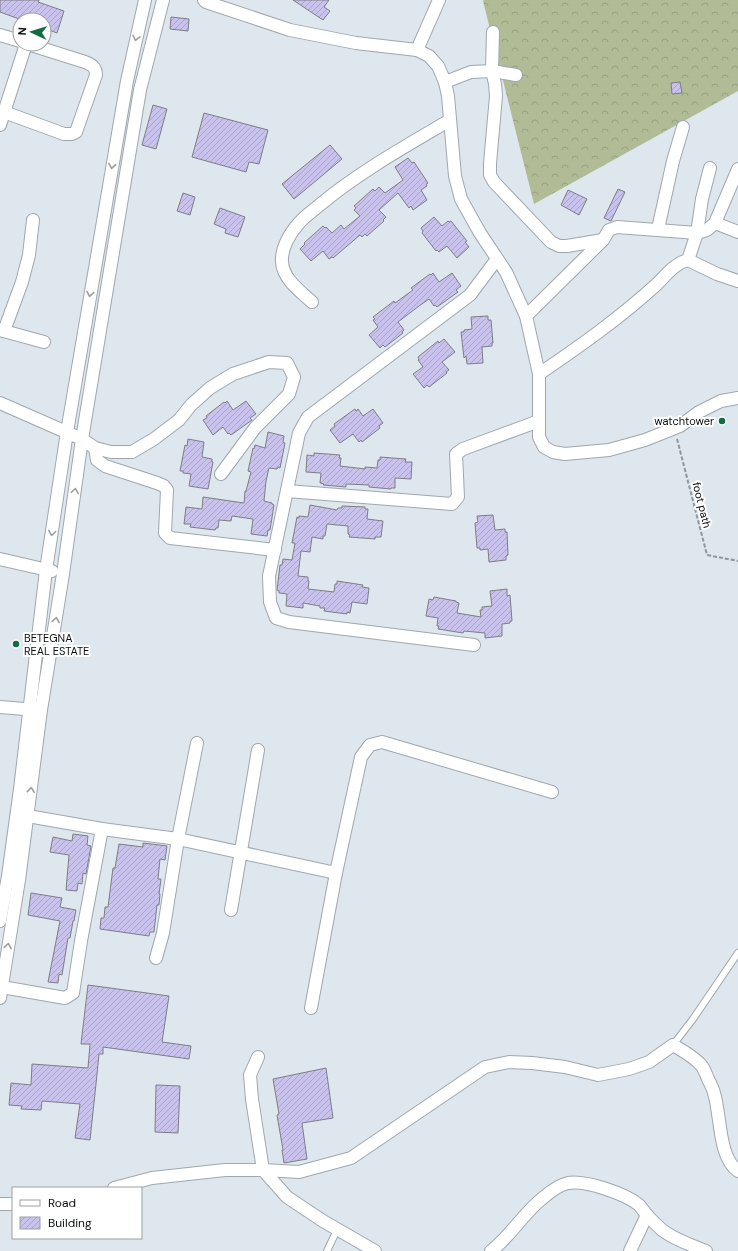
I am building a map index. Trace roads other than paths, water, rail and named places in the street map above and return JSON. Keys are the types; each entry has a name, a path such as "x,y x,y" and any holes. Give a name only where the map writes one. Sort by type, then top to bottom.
{"street":[{"path":"0,922 9,876 25,841 46,570 67,432 127,81 145,0"},
{"path":"102,829 72,992 65,998 1,992 12,846 36,710 63,574 82,439 140,90 163,0"},
{"path":"204,0 206,2 290,30 356,43 417,50 429,56 438,66 445,82 448,96 455,176 461,199 480,233 506,272 526,316 540,374 539,437 544,447 552,452 565,454 609,450 645,440 680,426 699,412 721,402 738,398"},
{"path":"417,50 439,0"},
{"path":"493,32 492,71 496,96 490,174 494,182 551,242 559,246 567,246 603,240"},
{"path":"0,35 12,39"},
{"path":"0,125 24,52"},
{"path":"4,112 64,134 72,134 76,132 96,75 96,70 92,65 85,62 52,52"},
{"path":"445,82 471,72 492,71 516,75"},
{"path":"312,302 286,277 282,262 283,251 288,238 299,222 337,191 390,155 450,120"},
{"path":"658,229 673,161 683,127"},
{"path":"688,260 697,233 702,199 710,168"},
{"path":"526,316 603,240 609,230 618,227 697,233 707,230 715,223 738,169"},
{"path":"33,220 29,255 22,282 2,330 44,342"},
{"path":"715,223 738,232"},
{"path":"474,645 289,622 276,618 270,602 269,576 299,433 308,417 470,295 497,259"},
{"path":"540,374 600,332 680,262 688,260 705,269 738,281"},
{"path":"0,403 82,439 95,448 111,452 132,452 154,439 179,420 191,405 210,388 233,374 268,362 288,363 294,377 289,394 255,428 221,474"},
{"path":"287,491 452,504 458,497 456,454 463,449 539,421"},
{"path":"95,448 96,460 105,466 157,482 164,486 167,490 165,533 170,538 274,550"},
{"path":"0,559 63,574"},
{"path":"0,707 36,710"},
{"path":"311,1008 336,873 361,757 370,745 382,742 552,792"},
{"path":"156,958 163,933 178,839 197,743"},
{"path":"231,910 258,750"},
{"path":"28,816 102,829 178,839 336,873"},
{"path":"0,852 25,841"},
{"path":"118,1187 152,1178 225,1170 299,1172 351,1158 485,1067 510,1062 532,1062 565,1067 598,1075 629,1069 649,1062 673,1045 686,1052 702,1066 714,1093 720,1129 729,1163 738,1171"},
{"path":"258,1057 250,1075 252,1099 263,1170 287,1197 337,1230 375,1251"},
{"path":"492,1251 533,1206 557,1187 568,1183 578,1183 612,1190 640,1206 662,1229 686,1247 706,1251"},
{"path":"0,1204 12,1204"},
{"path":"630,1251 647,1215"}],"lane":[{"path":"673,1045 693,1019 738,952"},
{"path":"327,1251 337,1230"}],"place":[{"name":"watchtower","path":"722,421"},
{"name":"BETEGNA REAL ESTATE","path":"16,644"}]}
